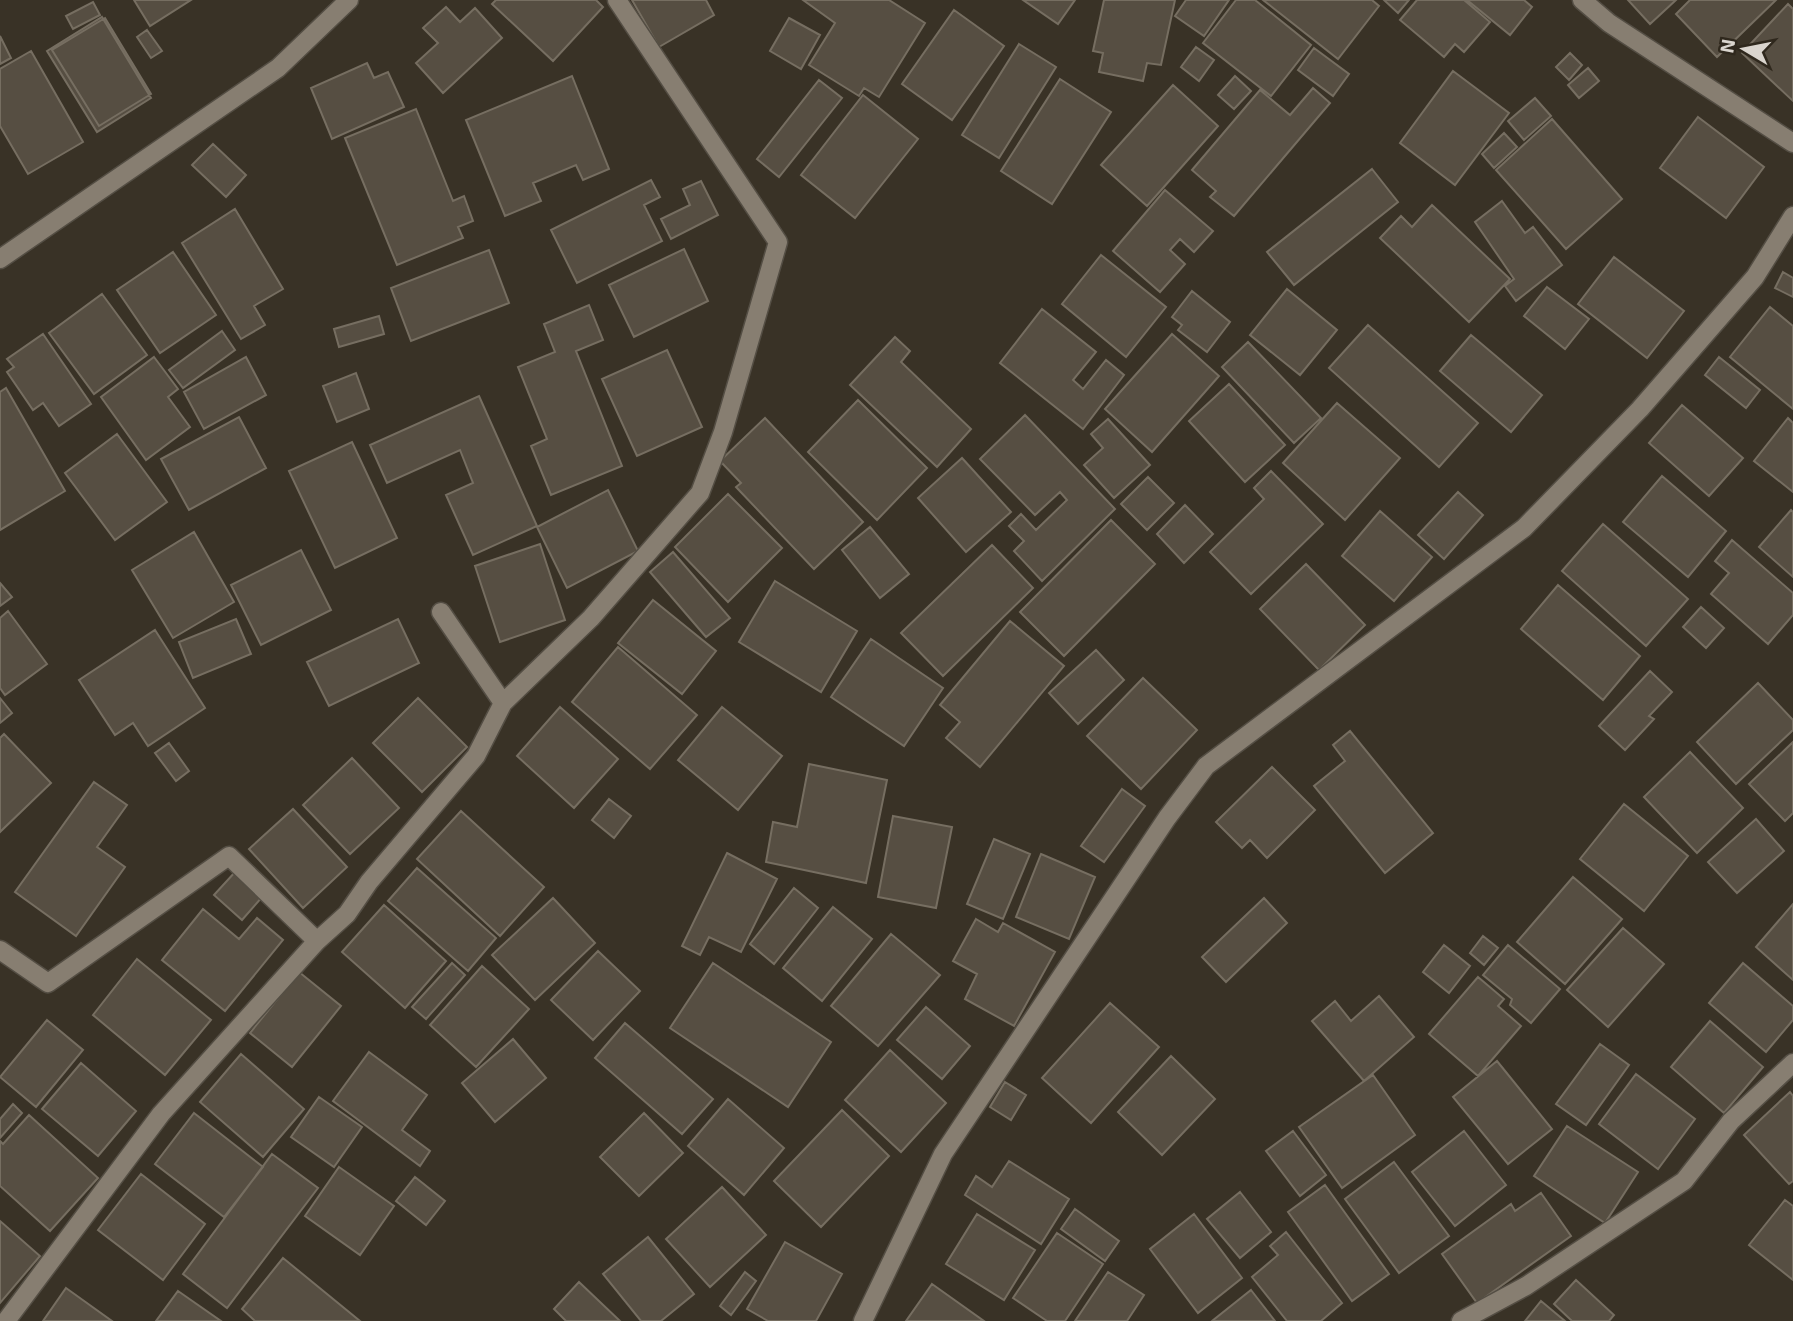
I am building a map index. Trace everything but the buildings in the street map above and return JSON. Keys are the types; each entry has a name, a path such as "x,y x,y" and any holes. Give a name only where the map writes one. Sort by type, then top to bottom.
{"street":[{"path":"0,260 278,68 349,0"},
{"path":"6,1321 161,1114 317,941 347,914 369,882 476,756 503,703 591,618 700,493 723,432 778,242 617,0"},
{"path":"1582,0 1609,23 1793,143"},
{"path":"863,1321 943,1154 1167,818 1206,766 1524,528 1640,409 1746,287 1793,216"},
{"path":"441,612 503,703"},
{"path":"0,950 48,983 229,856 317,941"},
{"path":"1461,1321 1526,1286 1684,1181 1731,1121 1793,1062"}]}
